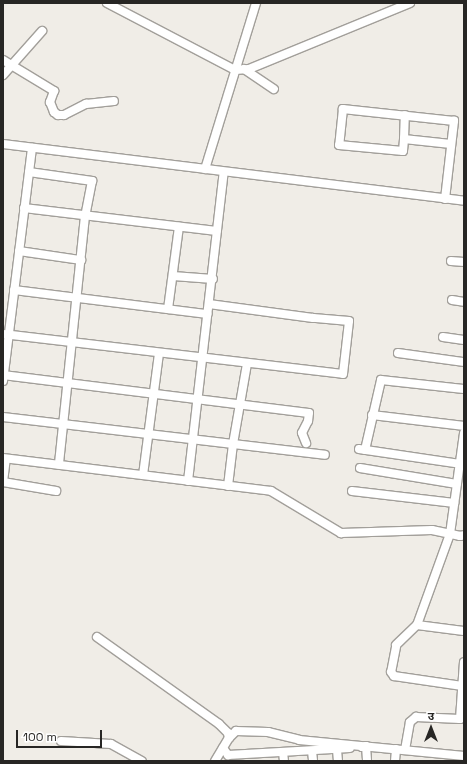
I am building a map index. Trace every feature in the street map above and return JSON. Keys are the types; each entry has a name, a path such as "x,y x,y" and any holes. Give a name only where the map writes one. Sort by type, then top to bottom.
{"street":[{"path":"107,3 239,69 274,89"},
{"path":"205,169 239,69 256,3"},
{"path":"239,69 257,66 410,3"},
{"path":"3,75 42,31"},
{"path":"3,60 54,91 50,102 54,112 58,115 64,115 86,104 114,101"},
{"path":"405,115 403,151 339,145 343,109 405,115 454,121 446,199"},
{"path":"404,139 451,144"},
{"path":"3,144 464,201"},
{"path":"32,148 14,290 6,334 3,377 68,383 309,414 308,421 302,433 306,443"},
{"path":"29,172 92,181 85,216 59,465"},
{"path":"188,481 213,279 224,172"},
{"path":"24,208 179,228 217,231"},
{"path":"168,309 179,228"},
{"path":"19,251 81,260"},
{"path":"451,261 464,262"},
{"path":"173,276 213,279"},
{"path":"14,290 208,314"},
{"path":"452,300 464,302"},
{"path":"6,334 72,343 203,357 247,364 343,374 349,321 313,318 209,304"},
{"path":"443,337 464,340"},
{"path":"143,475 158,353"},
{"path":"398,353 464,362"},
{"path":"228,486 233,444 247,364"},
{"path":"460,464 362,450 381,380 464,389"},
{"path":"372,415 464,426"},
{"path":"3,417 325,455"},
{"path":"462,686 394,676 391,672 396,646 417,625 450,534 464,433"},
{"path":"56,491 3,482 5,458 271,491 340,533 432,530 460,536 464,535"},
{"path":"360,468 457,484"},
{"path":"352,491 454,503"},
{"path":"417,625 464,631"},
{"path":"97,637 219,724 228,733 229,738"},
{"path":"405,750 410,722 416,717 462,719 464,662"},
{"path":"215,761 229,738 236,730 268,732 299,740 464,756"},
{"path":"61,741 111,744 142,761"},
{"path":"223,748 228,755 337,750 366,746"},
{"path":"366,746 367,761"},
{"path":"395,761 396,749"},
{"path":"337,750 338,761"},
{"path":"312,751 313,761"},
{"path":"283,752 284,761"}]}
